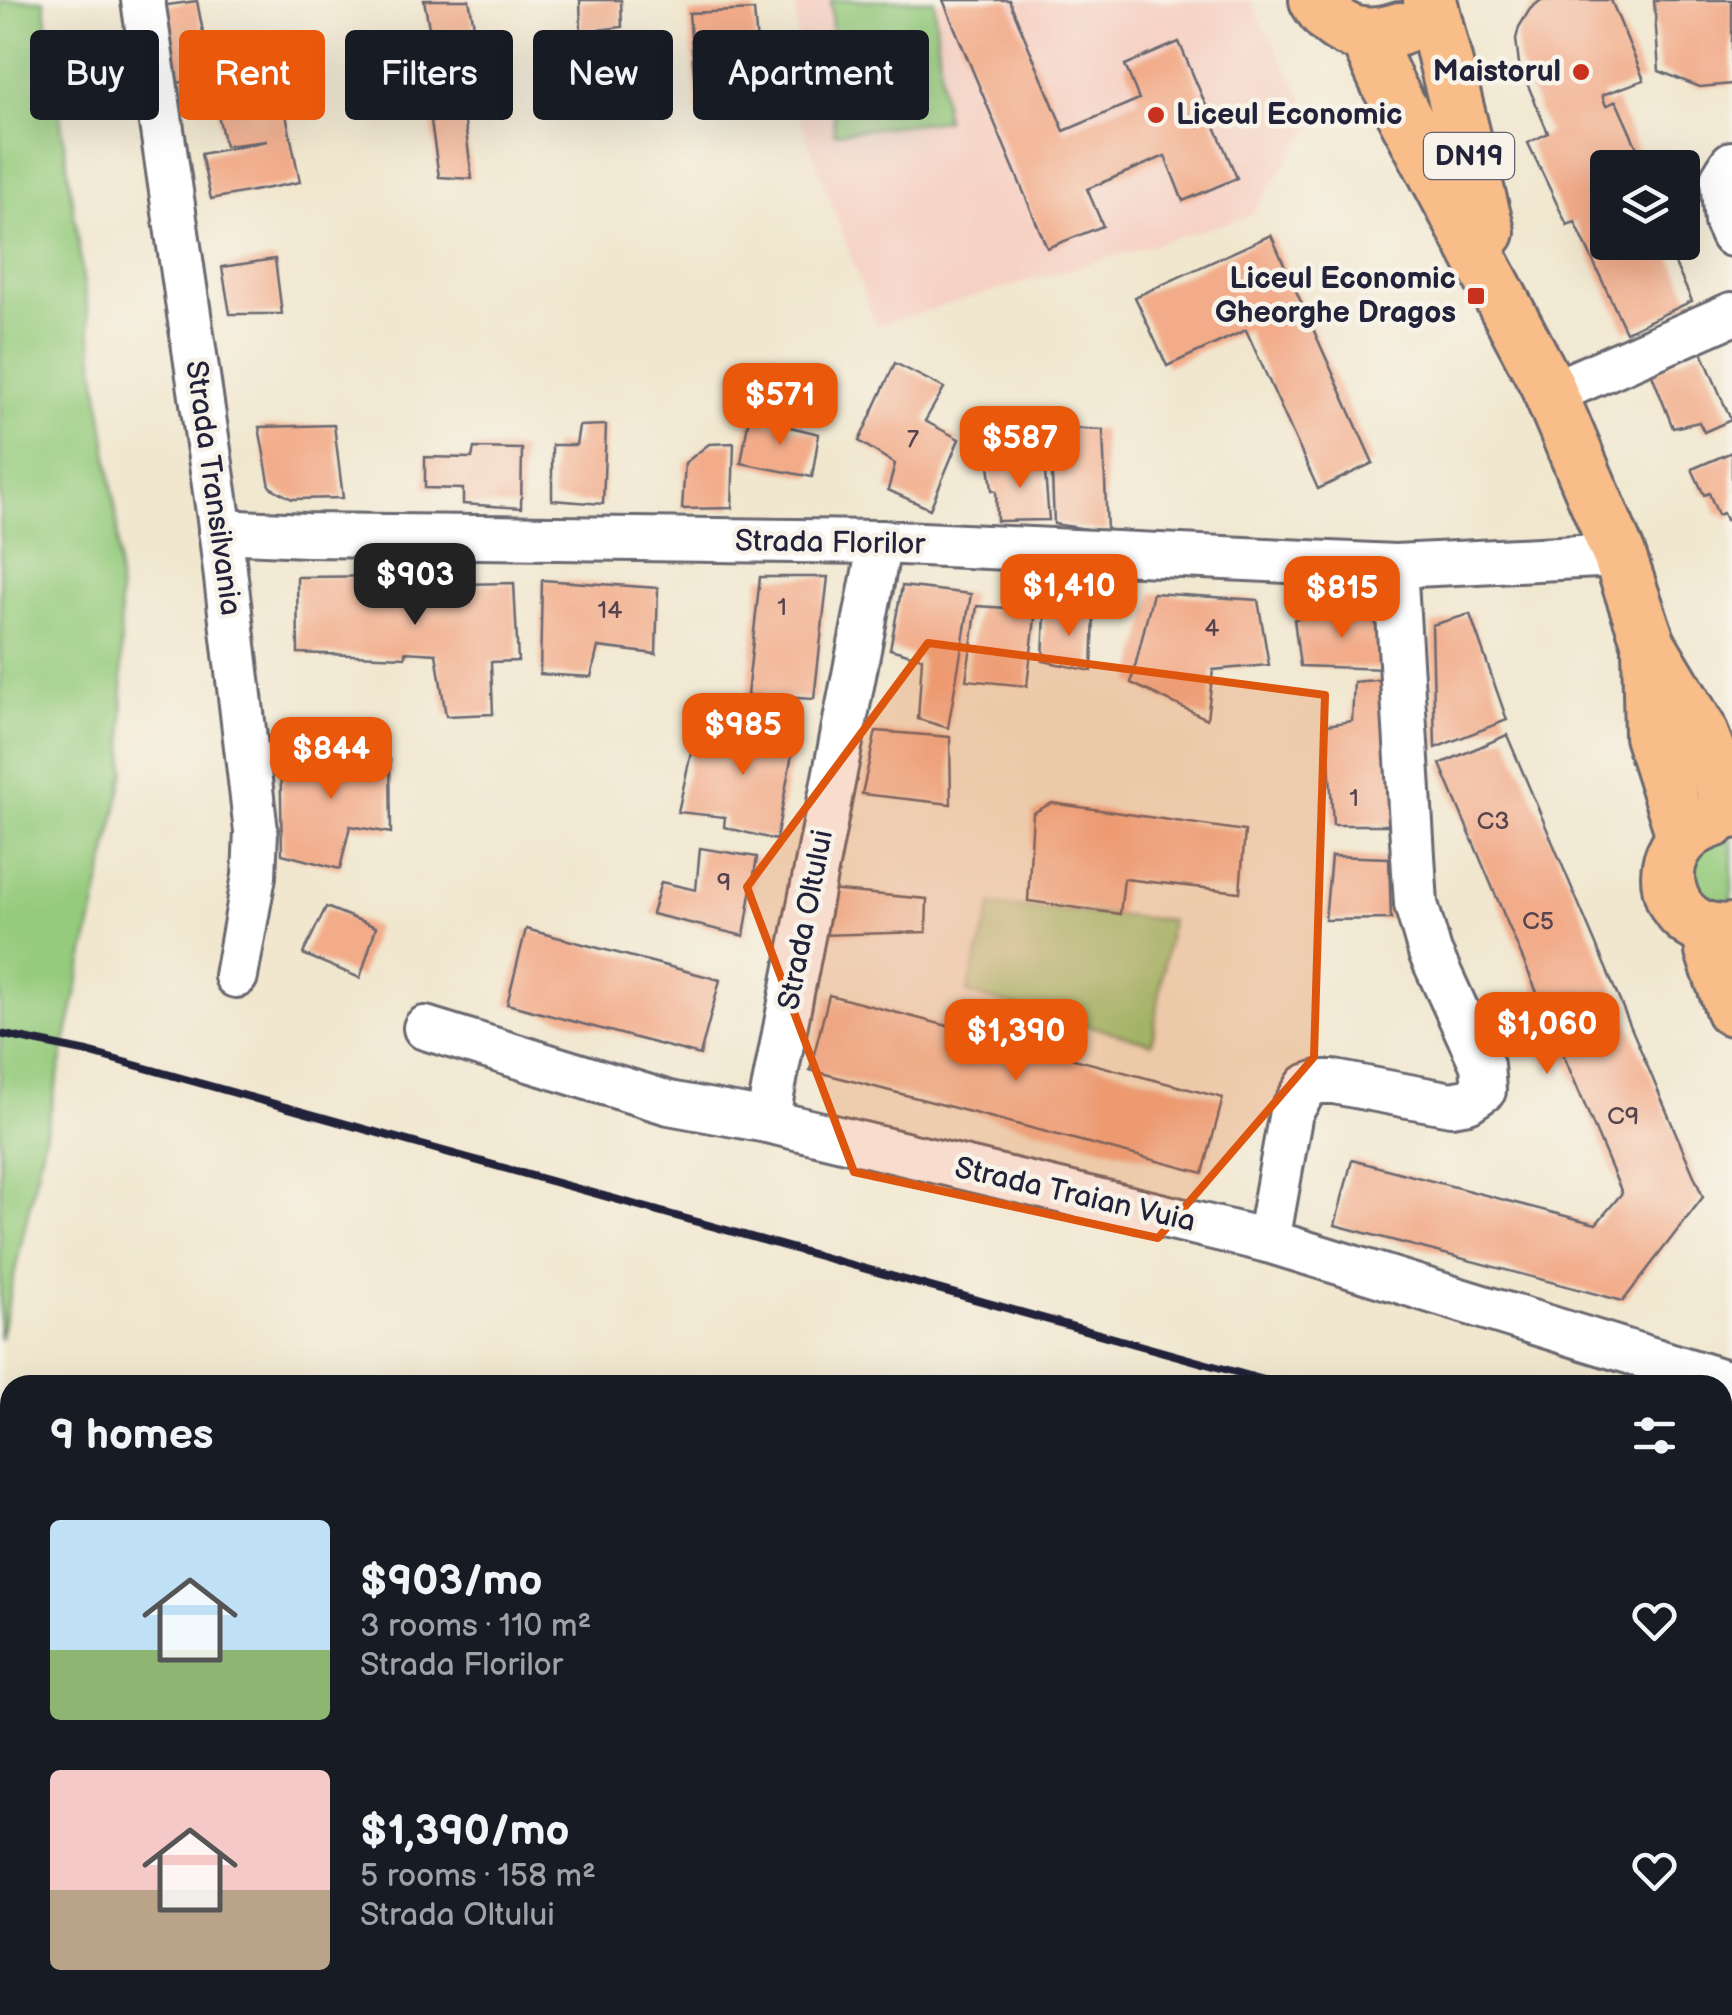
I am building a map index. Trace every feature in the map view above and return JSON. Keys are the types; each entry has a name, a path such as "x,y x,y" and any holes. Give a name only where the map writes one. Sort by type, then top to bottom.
{"main road":[{"path":"1316,0 1331,21 1365,35 1402,28 1429,0"},
{"name":"DN19","path":"1429,0 1508,312"},
{"name":"DN19","path":"1365,35 1546,384 1619,554 1649,644 1699,728 1732,812"},
{"name":"DN19","path":"1649,644 1651,736 1683,836"},
{"path":"1732,821 1698,825 1683,836 1672,852 1668,871 1677,908 1691,921 1720,929 1712,951 1732,1009"}],"street":[{"name":"Strada Transilvania","path":"143,0 220,531 256,831 254,876 236,976"},
{"path":"1732,163 1722,179 1726,222 1732,235"},
{"path":"1546,384 1568,386 1732,314"},
{"name":"Strada Florilor","path":"220,531 880,542 1395,566 1619,554"},
{"name":"Strada Oltului","path":"767,1121 880,542"},
{"path":"1268,1241 1291,1112 1308,1086 1334,1082 1452,1104 1468,1101 1484,1090 1482,1065 1430,952 1416,904 1395,566"},
{"name":"Strada Traian Vuia","path":"425,1028 669,1103 767,1121 1268,1241 1704,1375"}],"highlighted area":[{"path":"928,643 1325,695 1314,1057 1158,1238 854,1172 747,887"}],"shaded area":[{"path":"796,0 1250,0 1316,122 1250,216 876,326 801,120 929,120 929,30 796,30"}],"green space":[{"path":"0,0 44,0 48,30 30,30 30,120 61,120 117,521 125,771 0,1340"},
{"path":"831,0 934,0 945,120 834,133 834,120 929,120 929,30 832,30"},
{"path":"1732,831 1732,917 1709,916 1683,856"},
{"path":"992,905 1171,920 1152,1043 967,993"}],"building":[{"path":"424,0 469,0 475,30 430,30"},
{"path":"580,0 621,0 622,27 581,30"},
{"name":"Liceul Economic","path":"943,0 1009,0 1064,131 1139,99 1125,65 1179,42 1237,178 1183,201 1165,156 1087,189 1103,226 1047,248"},
{"path":"1541,0 1611,0 1644,80 1602,95 1606,106 1616,101 1638,150 1590,150 1590,254 1575,222 1567,225 1528,143 1548,133 1519,64 1516,39 1530,9"},
{"path":"1654,0 1732,0 1732,84 1700,87 1659,71"},
{"path":"197,1 203,30 179,30 179,82 174,83 160,6"},
{"path":"754,10 756,30 693,30 693,64 689,13"},
{"path":"219,120 287,120 300,182 211,199 201,154 267,141 225,146"},
{"path":"431,120 465,120 472,179 439,177"},
{"path":"1271,235 1373,463 1318,489 1246,330 1167,366 1135,297"},
{"path":"275,259 282,314 230,314 222,267"},
{"path":"1593,260 1673,260 1692,301 1626,332"},
{"path":"1701,350 1731,420 1704,432 1699,422 1673,428 1651,372"},
{"path":"895,363 944,388 925,421 959,439 930,509 888,490 895,464 859,441"},
{"path":"749,417 819,434 812,477 741,463"},
{"path":"334,425 343,498 292,499 270,487 259,427"},
{"path":"606,425 603,504 552,500 552,445 576,445 579,426"},
{"path":"1050,427 1103,430 1107,532 1054,524"},
{"path":"734,443 732,508 682,509 685,463 709,444"},
{"path":"474,448 522,449 521,508 463,504 463,489 425,488 425,457 472,458"},
{"path":"1732,452 1732,517 1726,520 1723,513 1718,515 1709,493 1704,495 1692,469"},
{"path":"1044,461 1049,520 997,521 996,491 992,490 989,464"},
{"path":"398,576 399,585 514,583 518,661 491,662 493,714 446,716 436,654 405,652 405,657 298,653 297,577"},
{"path":"760,577 828,577 814,699 747,695"},
{"path":"542,580 658,588 656,654 598,647 591,677 540,674"},
{"path":"902,586 971,594 948,728 918,719 922,658 890,649"},
{"path":"1153,593 1258,600 1269,665 1213,670 1207,719 1131,683"},
{"path":"977,606 1036,610 1027,686 966,680"},
{"path":"1382,610 1385,669 1300,666 1294,619"},
{"path":"1045,611 1094,612 1092,671 1043,661"},
{"path":"1470,614 1507,720 1435,748 1432,625"},
{"path":"1398,678 1407,825 1333,825 1327,725 1352,721 1354,682"},
{"path":"750,715 798,722 776,840 724,827 725,817 678,812 693,743 740,751"},
{"path":"876,731 950,737 951,804 862,794"},
{"path":"1507,735 1703,1197 1623,1301 1335,1225 1352,1160 1596,1224 1622,1193 1440,764"},
{"path":"280,747 390,759 391,833 350,826 340,869 282,854"},
{"path":"1052,803 1245,831 1240,892 1124,879 1120,914 1028,901 1033,813"},
{"path":"700,848 757,857 744,936 652,914 661,882 696,890"},
{"path":"1331,856 1389,858 1391,919 1325,920"},
{"path":"828,890 927,899 926,932 819,935"},
{"path":"326,907 376,927 360,978 303,954"},
{"path":"526,929 720,980 700,1055 507,1004"},
{"path":"829,995 1223,1098 1203,1173 810,1070"}],"railway":[{"path":"0,1034 88,1052 1246,1375"}],"place":[{"name":"Maistorul","path":"1581,72"},
{"name":"Liceul Economic","path":"1156,115"},
{"name":"Liceul Economic Gheorghe Dragos","path":"1476,296"}]}
